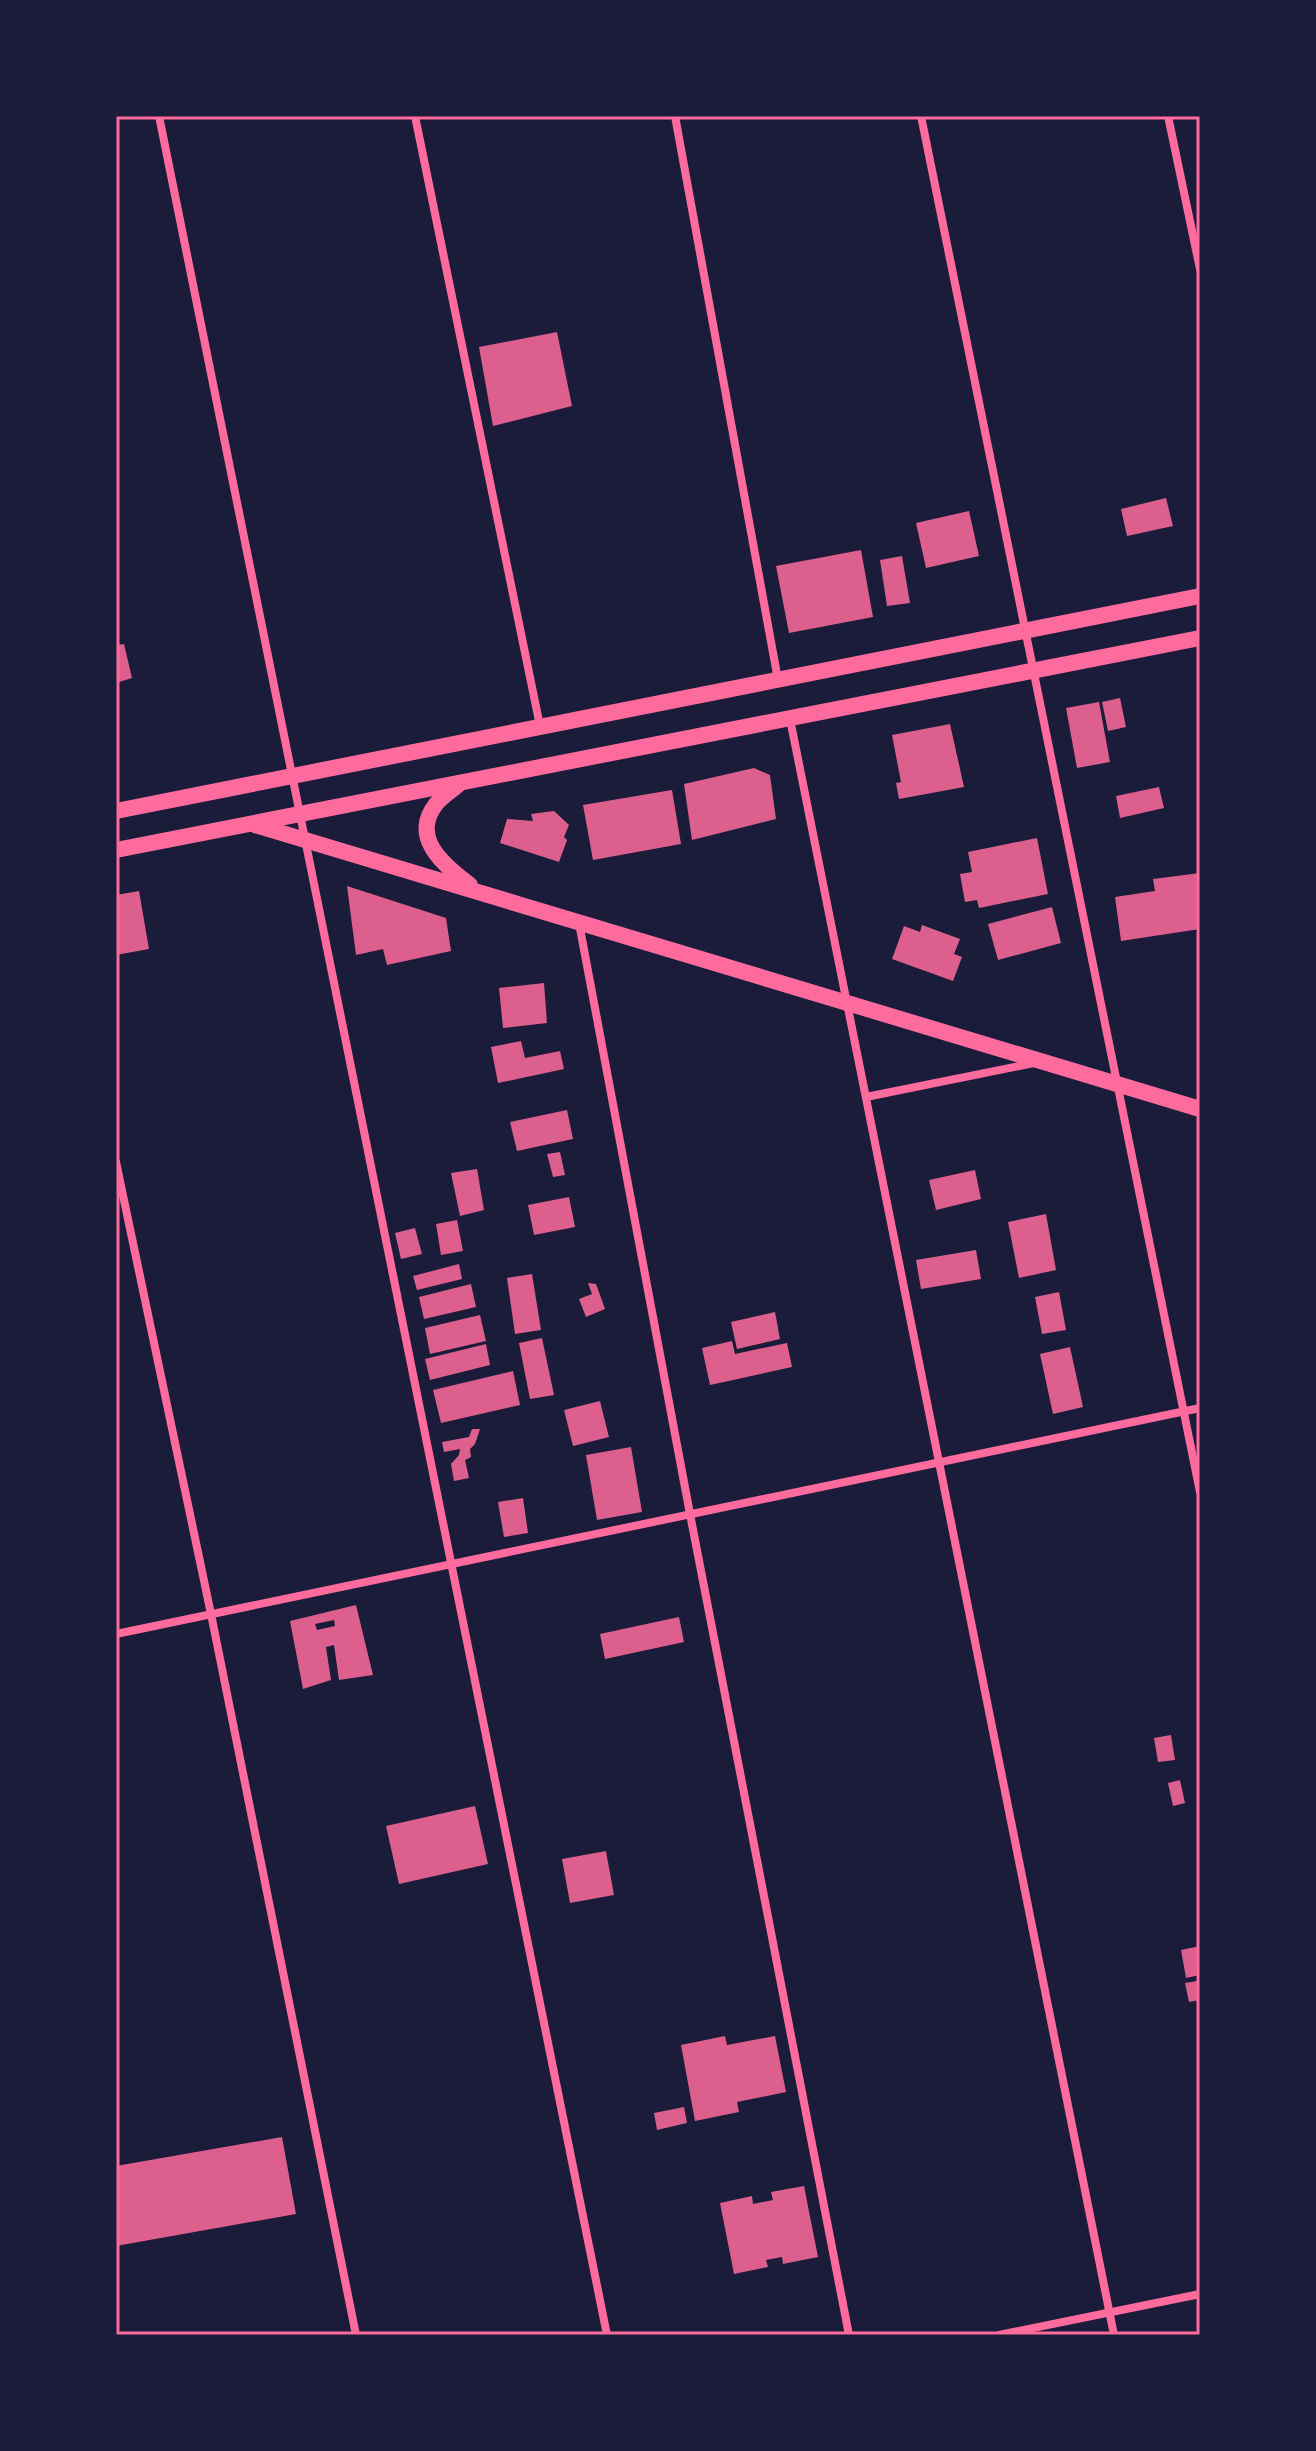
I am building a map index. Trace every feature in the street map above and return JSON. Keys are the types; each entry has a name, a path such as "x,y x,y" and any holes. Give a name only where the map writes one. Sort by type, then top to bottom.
{"main road":[{"path":"116,811 1200,596"},
{"path":"116,850 1200,638"},
{"path":"462,782 436,804 428,821 429,842 440,861 477,892"},
{"path":"252,824 1200,1109"}],"street":[{"path":"159,116 607,2335"},
{"path":"415,116 540,727"},
{"path":"675,116 778,680"},
{"path":"921,116 1200,1492"},
{"path":"1168,116 1200,269"},
{"path":"790,718 1114,2335"},
{"path":"579,922 849,2335"},
{"path":"866,1097 1042,1062"},
{"path":"116,1162 211,1614 356,2335"},
{"path":"116,1634 1200,1408"},
{"path":"999,2335 1200,2294"}],"building":[{"path":"557,332 572,406 493,426 479,347"},
{"path":"1166,498 1173,526 1127,536 1121,509"},
{"path":"969,511 979,556 926,568 916,523"},
{"path":"861,550 873,617 789,633 776,566"},
{"path":"902,556 910,603 887,606 880,560"},
{"path":"124,644 132,678 116,683 116,645"},
{"path":"1120,698 1126,727 1108,731 1102,702"},
{"path":"1099,702 1110,762 1077,768 1066,708"},
{"path":"950,724 964,787 899,799 896,783 901,782 892,735"},
{"path":"754,768 770,775 776,819 692,840 684,784"},
{"path":"1159,787 1164,808 1120,818 1116,796"},
{"path":"672,790 681,844 593,860 583,805"},
{"path":"554,811 569,825 559,862 500,843 507,819 533,821 531,814"},
{"path":"1037,838 1048,894 979,908 977,900 965,902 960,874 972,872 968,852"},
{"path":"1200,873 1200,929 1121,941 1115,897 1155,891 1153,879"},
{"path":"347,886 446,918 451,951 387,965 383,949 356,955"},
{"path":"139,891 149,949 116,955 116,895"},
{"path":"1052,907 1061,943 998,960 988,924"},
{"path":"922,925 960,939 954,954 962,957 953,981 892,959 904,926 920,932"},
{"path":"544,983 547,1023 503,1028 499,988"},
{"path":"521,1041 525,1058 560,1051 564,1069 498,1083 491,1047"},
{"path":"567,1110 573,1139 517,1151 510,1122"},
{"path":"560,1152 565,1175 553,1177 547,1154"},
{"path":"477,1169 484,1210 460,1216 451,1173"},
{"path":"975,1170 981,1199 936,1210 929,1180"},
{"path":"569,1197 575,1227 534,1235 528,1205"},
{"path":"1046,1214 1056,1270 1019,1278 1008,1222"},
{"path":"457,1220 463,1251 441,1255 436,1224"},
{"path":"415,1228 422,1254 401,1259 395,1233"},
{"path":"976,1250 981,1279 921,1289 916,1260"},
{"path":"459,1264 462,1279 417,1290 413,1276"},
{"path":"532,1274 541,1330 515,1334 507,1278"},
{"path":"588,1283 596,1284 605,1309 586,1317 579,1299 592,1294"},
{"path":"471,1284 476,1307 424,1319 419,1297"},
{"path":"1059,1292 1066,1330 1042,1334 1035,1297"},
{"path":"775,1312 780,1339 737,1349 731,1322"},
{"path":"480,1315 486,1341 430,1354 425,1328"},
{"path":"542,1338 554,1395 530,1399 519,1343"},
{"path":"732,1341 735,1354 787,1343 792,1367 710,1385 702,1348"},
{"path":"486,1344 490,1365 430,1380 425,1359"},
{"path":"1070,1347 1083,1407 1053,1414 1040,1354"},
{"path":"513,1371 520,1405 441,1423 433,1390"},
{"path":"600,1401 609,1437 573,1446 564,1410"},
{"path":"472,1429 480,1429 470,1449 471,1457 465,1460 469,1478 454,1481 451,1464 460,1449 444,1452 442,1442 469,1437"},
{"path":"631,1447 642,1512 597,1520 586,1455"},
{"path":"523,1498 528,1533 504,1537 498,1502"},
{"path":"356,1605 373,1675 339,1680 334,1645 326,1647 331,1680 303,1689 290,1621","holes":["334,1620 335,1626 317,1630 315,1624"]},
{"path":"679,1617 684,1642 605,1659 600,1634"},
{"path":"1171,1735 1175,1760 1158,1762 1154,1738"},
{"path":"1180,1780 1185,1803 1173,1806 1168,1783"},
{"path":"475,1806 488,1864 399,1884 386,1826"},
{"path":"606,1851 614,1895 570,1903 562,1859"},
{"path":"1200,1946 1200,1975 1186,1978 1181,1950"},
{"path":"1197,1981 1200,2000 1189,2002 1185,1983"},
{"path":"725,2036 727,2045 775,2036 786,2092 737,2102 739,2112 695,2121 681,2045"},
{"path":"684,2107 687,2123 657,2130 654,2113"},
{"path":"282,2137 296,2214 116,2246 116,2166"},
{"path":"804,2186 818,2257 783,2264 782,2257 766,2260 768,2267 734,2274 720,2203 752,2196 753,2204 773,2200 771,2192"}]}
